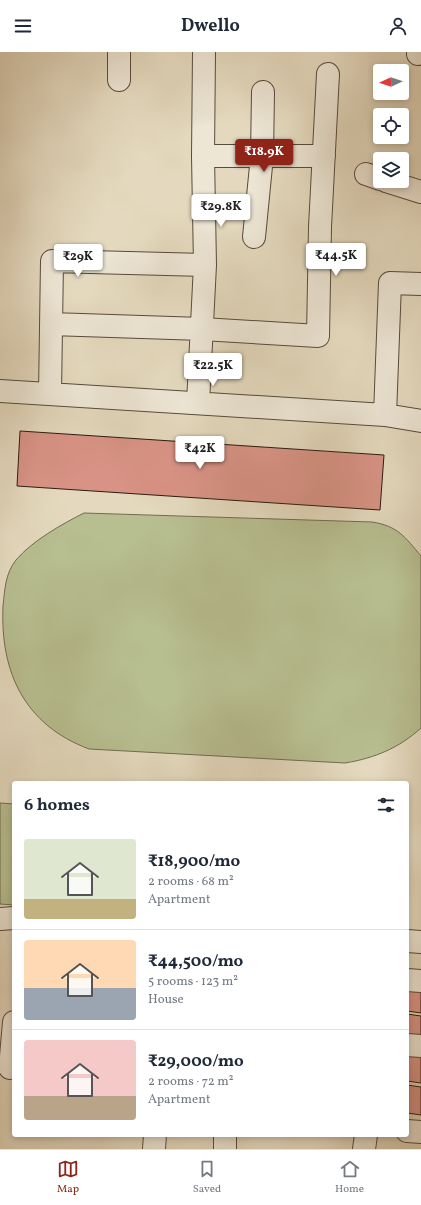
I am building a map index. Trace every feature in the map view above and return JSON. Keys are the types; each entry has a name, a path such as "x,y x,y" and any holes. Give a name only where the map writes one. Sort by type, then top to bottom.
{"street":[{"path":"119,52 119,80"},
{"path":"198,403 205,265 203,156 204,52"},
{"path":"51,324 202,328 318,336 320,227 328,74"},
{"path":"254,237 262,156 262,92"},
{"path":"203,156 324,156"},
{"path":"408,188 421,192"},
{"path":"50,394 52,260 205,265"},
{"path":"385,415 390,283 421,284"},
{"path":"0,391 385,415 421,421"},
{"path":"0,919 12,918"},
{"path":"409,941 421,942"},
{"path":"409,980 421,981"},
{"path":"8,1068 12,1037"},
{"path":"409,1045 421,1046"},
{"path":"409,1132 421,1132"},
{"path":"154,1149 155,1137"},
{"path":"225,1137 225,1149"},
{"path":"364,1149 366,1137"}],"green space":[{"path":"84,513 372,522 388,526 400,533 421,556 421,728 395,747 376,755 345,763 89,749 67,739 48,726 33,711 21,694 12,674 6,653 3,630 3,606 8,576 12,565 16,560 30,546 57,528"},
{"path":"0,803 12,804 12,905 0,904"}],"building":[{"path":"20,431 384,455 380,510 17,486"},
{"path":"409,983 421,985 421,1013 409,1011"},
{"path":"409,1014 421,1016 421,1044 409,1042"},
{"path":"409,1052 421,1054 421,1083 409,1081"},
{"path":"409,1085 421,1087 421,1115 409,1113"}]}
